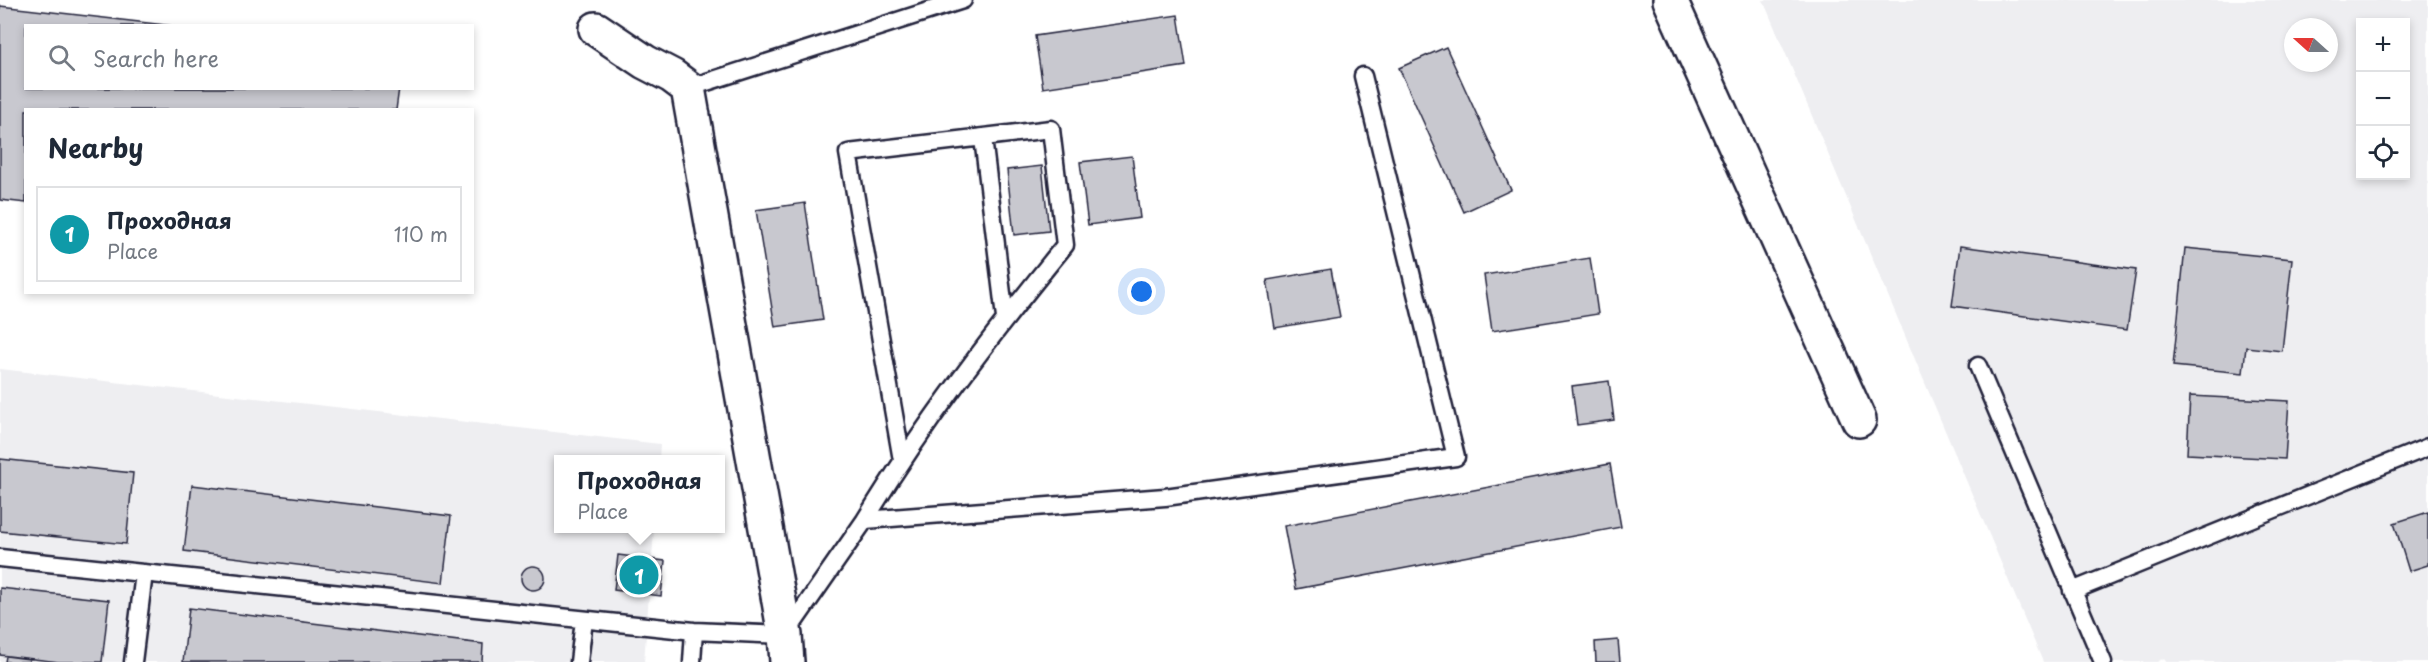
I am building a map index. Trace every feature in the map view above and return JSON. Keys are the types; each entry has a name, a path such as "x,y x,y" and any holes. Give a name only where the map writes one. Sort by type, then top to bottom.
{"street":[{"path":"1670,0 1859,420"},
{"path":"596,30 688,88 786,648"}],"lane":[{"path":"688,88 963,0"},
{"path":"865,520 1165,497 1456,457 1363,76"},
{"path":"0,558 694,632 786,648 902,460 1005,318 1065,245 1051,129 848,153 902,460"},
{"path":"983,138 1005,318"},
{"path":"1978,366 2103,662"},
{"path":"2072,591 2428,447"},
{"path":"134,662 144,573"},
{"path":"579,662 584,620"},
{"path":"692,662 694,632"}],"shaded area":[{"path":"1763,0 2428,0 2428,662 2166,662 2164,658 2157,662 2043,662"},
{"path":"0,369 660,444 659,455 554,455 554,533 654,533 652,559 665,561 661,596 649,595 644,662 0,662"}],"building":[{"path":"0,6 157,24 24,24 24,90 399,90 396,108 24,108 24,203 0,200"},
{"path":"1178,15 1186,66 1043,88 1035,36"},
{"path":"1446,47 1511,190 1464,212 1399,68"},
{"path":"1132,156 1140,218 1088,225 1080,162"},
{"path":"1042,166 1049,231 1014,235 1007,170"},
{"path":"805,203 823,320 775,327 756,210"},
{"path":"1960,246 2136,270 2127,330 1952,306"},
{"path":"2185,248 2292,259 2282,351 2246,347 2243,373 2173,366"},
{"path":"1590,258 1598,314 1492,331 1484,275"},
{"path":"1331,269 1340,317 1275,328 1267,280"},
{"path":"1609,381 1614,420 1577,425 1572,386"},
{"path":"2190,396 2289,401 2285,459 2187,454"},
{"path":"0,459 133,473 126,544 0,531"},
{"path":"1610,464 1621,527 1296,589 1284,526"},
{"path":"192,485 451,516 443,583 184,551"},
{"path":"2428,512 2428,565 2409,571 2394,523"},
{"path":"618,555 665,561 661,596 614,590"},
{"path":"533,566 541,570 545,578 541,586 533,590 525,586 521,578 525,570"},
{"path":"0,588 109,600 102,662 59,662 0,655"},
{"path":"189,608 483,644 482,662 183,662"},
{"path":"1618,640 1620,662 1596,662 1595,642"},
{"path":"6,656 29,659 29,662 5,662"}],"place":[{"name":"Проходная","path":"639,575"}]}
